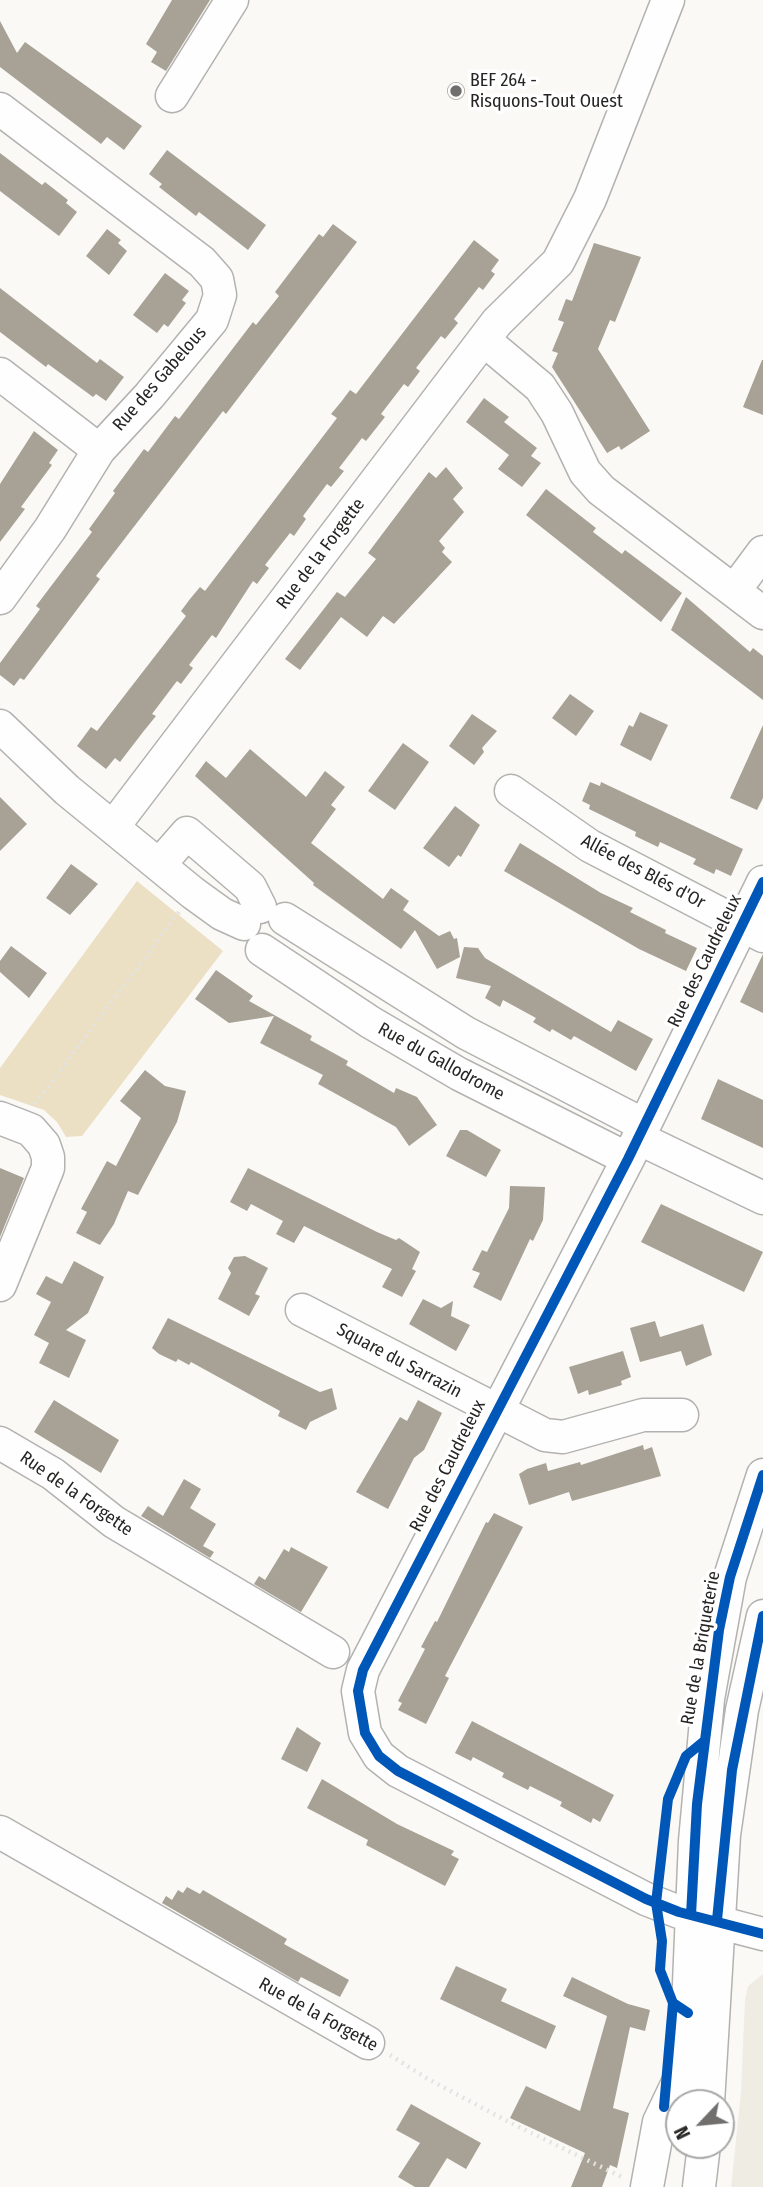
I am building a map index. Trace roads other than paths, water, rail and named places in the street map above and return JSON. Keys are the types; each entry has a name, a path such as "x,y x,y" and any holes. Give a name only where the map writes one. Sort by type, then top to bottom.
{"street":[{"path":"172,96 232,0"},
{"name":"Rue de la Forgette","path":"113,827 484,340 505,314 549,274 571,239 668,0"},
{"name":"Rue des Gabelous","path":"0,109 202,262 212,271 220,287 216,312 204,331 99,450 50,528 0,598"},
{"path":"484,340 540,387 557,413 592,482 763,613"},
{"path":"0,374 99,450"},
{"path":"734,591 763,552"},
{"path":"0,726 67,790 222,915 263,917 466,1033 637,1141 759,1207"},
{"name":"Allée des Blés d'Or","path":"511,791 590,846 752,931"},
{"path":"159,865 187,833 250,887 263,917"},
{"name":"Rue des Caudreleux","path":"763,882 752,931 637,1141 363,1670 358,1705 365,1733 379,1756 398,1771 646,1899 763,1934"},
{"name":"Rue du Gallodrome","path":"263,917 247,939 370,1022 459,1074 637,1141"},
{"path":"0,1285 48,1168 44,1144 10,1121"},
{"name":"Square du Sarrazin","path":"302,1310 495,1412 555,1437 643,1415 682,1415"},
{"name":"Rue de la Forgette","path":"0,1443 53,1474 114,1522 333,1652"},
{"name":"Rue de la Briqueterie","path":"704,1918 701,1767 719,1630 730,1577 763,1475"},
{"path":"684,2089 704,1918 763,1616"},
{"name":"Rue de la Forgette","path":"0,1832 368,2043"},
{"path":"704,1918 708,2089"},
{"path":"639,2184 659,2122 685,2067"},
{"path":"677,2187 680,2159"},
{"path":"699,2187 702,2159"}],"place":[{"name":"BEF 264 - Risquons-Tout Ouest","path":"456,91"}]}
